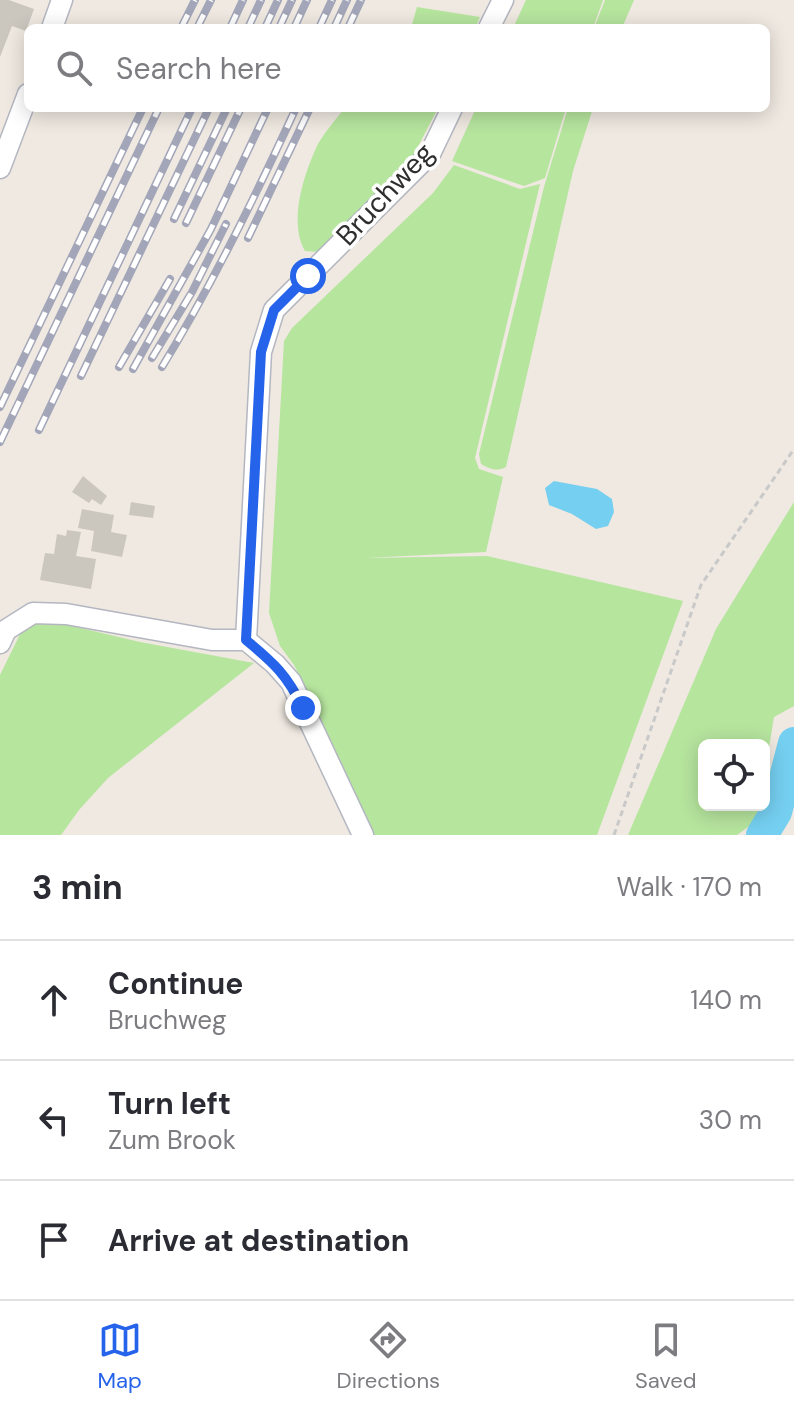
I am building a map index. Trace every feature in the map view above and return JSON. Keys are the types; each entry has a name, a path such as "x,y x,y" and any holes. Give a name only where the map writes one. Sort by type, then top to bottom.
{"street":[{"path":"53,24 62,0"},
{"path":"491,24 503,0"},
{"path":"0,168 24,105"},
{"name":"Bruchweg","path":"246,640 261,352 274,310 430,154 450,112"},
{"path":"0,643 6,630 33,613 66,614 212,640 246,640 291,682 363,835"}],"path":[{"path":"614,835 701,585 794,449"}],"green space":[{"path":"526,0 603,0 594,24 515,24"},
{"path":"605,0 634,0 624,24 596,24"},
{"path":"417,7 480,17 477,24 412,24"},
{"path":"342,112 436,112 409,164 319,252 305,251 298,226 300,198 318,144"},
{"path":"474,112 565,112 545,178 524,186 452,161"},
{"path":"567,112 592,112 573,171 506,467 493,469 481,464 479,454 544,187"},
{"path":"454,165 520,189 540,184 475,458 479,469 503,477 486,552 365,558 487,556 683,601 597,835 373,835 315,706 294,665 280,646 269,613 284,341 292,328 433,193"},
{"path":"794,502 794,706 774,717 770,741 698,739 698,811 758,811 755,822 737,835 628,835 716,629"},
{"path":"51,621 140,642 254,663 108,778 61,835 0,835 0,675 25,624"}],"water":[{"path":"554,481 597,489 612,499 614,512 608,526 596,529 572,514 549,505 545,488"}],"building":[{"path":"0,0 34,9 29,24 24,24 24,30 12,26 0,57"},
{"path":"83,476 107,496 101,505 92,499 89,503 72,492"},
{"path":"131,502 155,506 153,518 129,515"},
{"path":"82,509 114,515 111,532 127,535 122,557 91,551 94,531 78,528"},
{"path":"67,530 81,532 76,556 96,559 91,589 40,580 45,553 54,554 57,534 66,536"}],"waterway":[{"path":"762,835 776,812 794,743"}],"railway":[{"path":"183,24 195,0"},
{"path":"199,24 211,0"},
{"path":"232,24 243,0"},
{"path":"250,24 261,0"},
{"path":"267,24 278,0"},
{"path":"281,24 292,0"},
{"path":"296,24 307,0"},
{"path":"321,24 332,0"},
{"path":"336,24 347,0"},
{"path":"350,24 361,0"},
{"path":"0,407 141,112"},
{"path":"0,442 157,112"},
{"path":"39,430 190,112"},
{"path":"81,376 207,112"},
{"path":"174,219 225,112"},
{"path":"186,223 239,112"},
{"path":"133,369 211,229 266,112"},
{"path":"162,367 233,239 294,112"},
{"path":"248,238 308,112"},
{"path":"152,358 192,292 226,224"},
{"path":"119,367 170,279"}],"route":[{"path":"303,708 291,682 246,640 261,352 274,310 308,276"}]}
